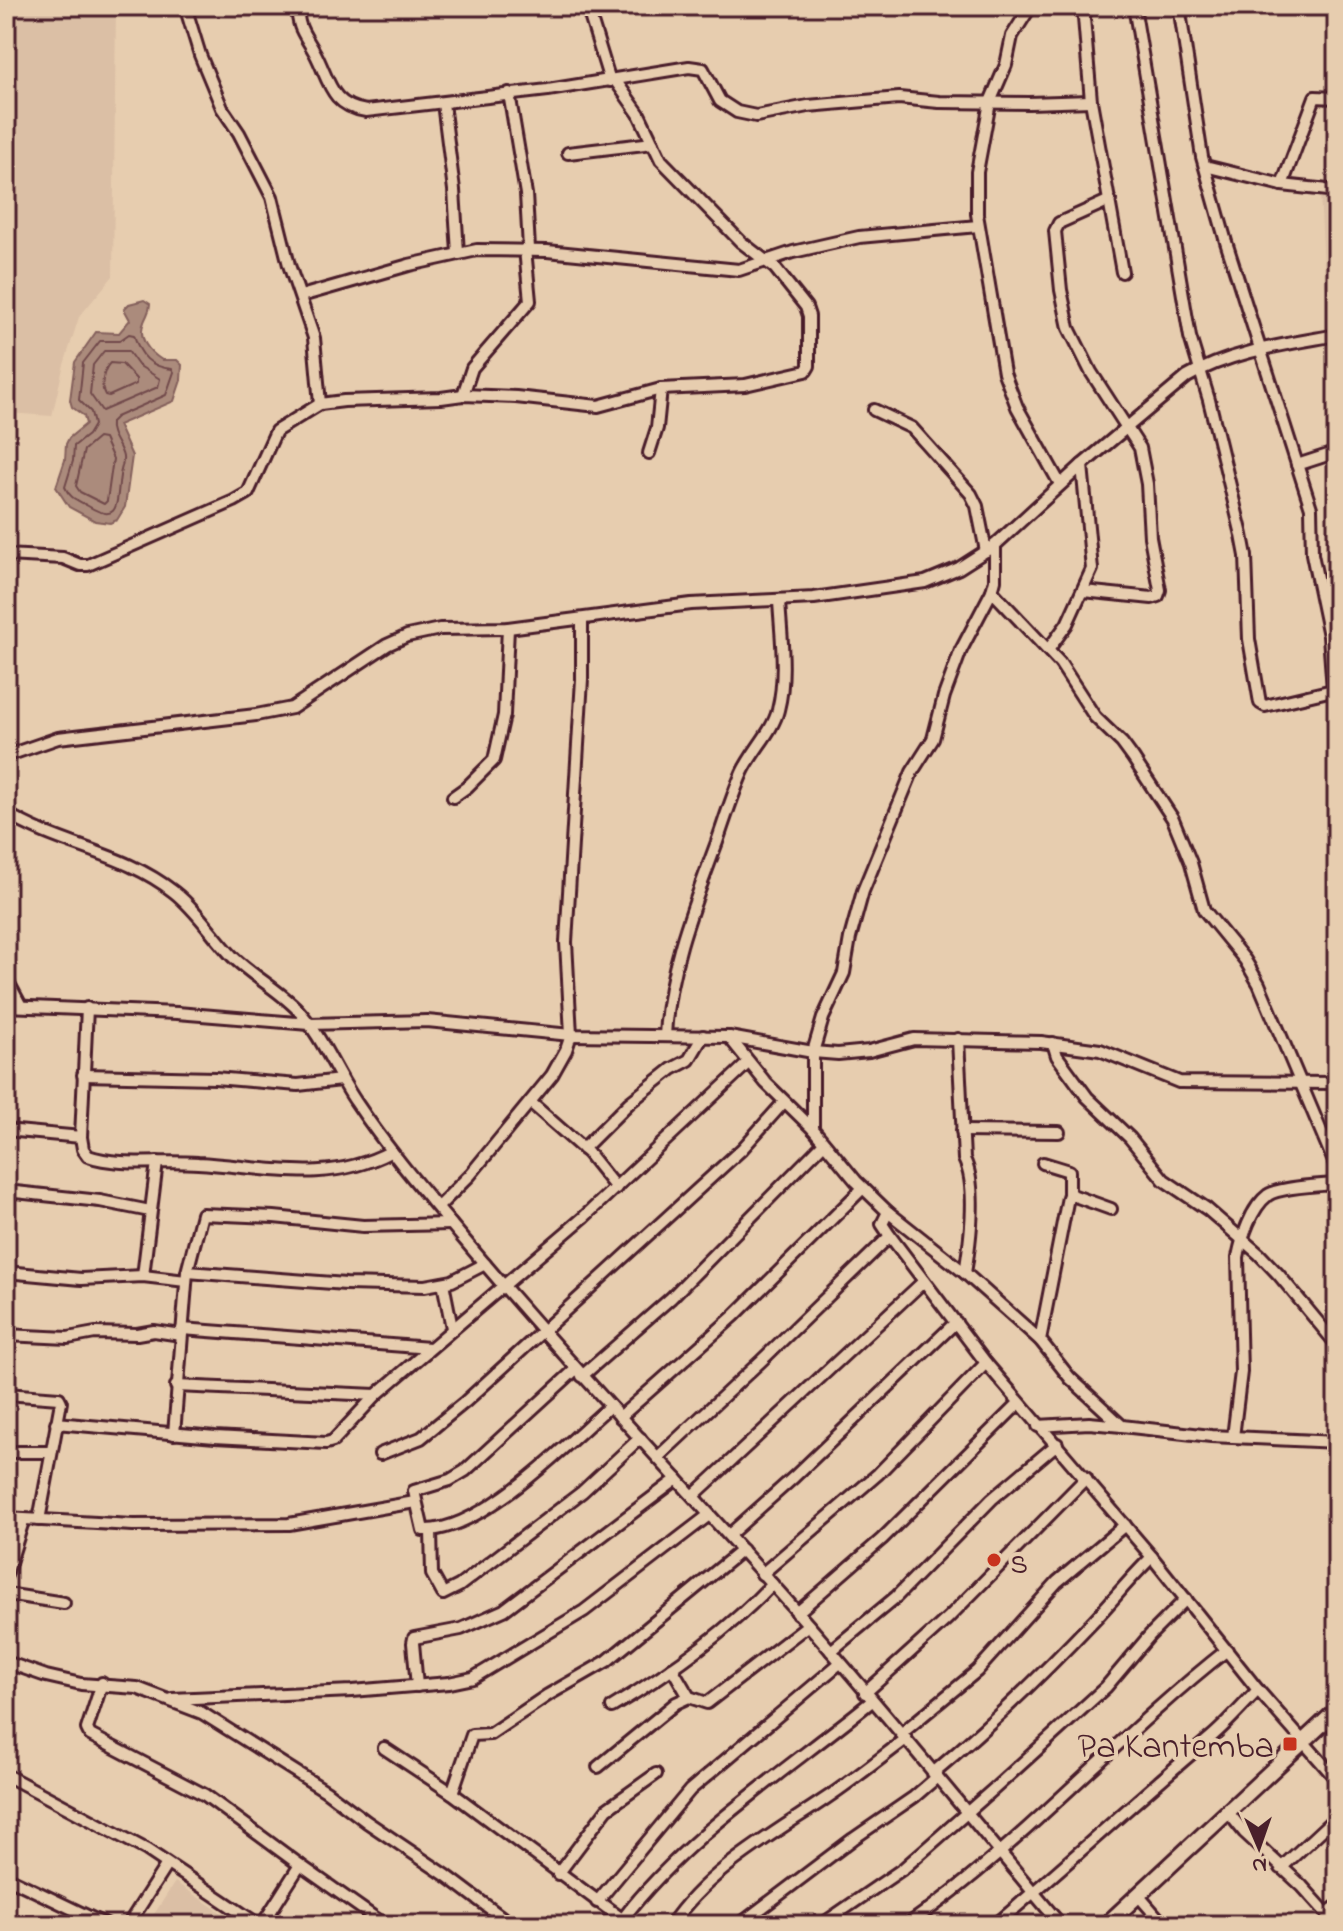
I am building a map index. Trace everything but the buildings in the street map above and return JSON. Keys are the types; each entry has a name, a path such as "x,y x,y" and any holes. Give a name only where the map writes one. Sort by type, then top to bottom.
{"main road":[{"path":"1106,1925 1337,1710"}],"street":[{"path":"185,6 200,55 222,108 239,133 272,197 286,255 314,338 320,404"},
{"path":"297,6 303,36 316,55 328,84 348,107 366,111 612,80 689,67 703,69 720,101 737,112 756,116 808,106 885,98 990,102 1091,101"},
{"path":"6,555 63,558 88,565 234,501 248,493 276,431 320,404 463,395 598,406 661,389 745,385 806,371 809,366 808,311 767,261 741,242 661,160 639,114 612,80 587,6"},
{"path":"1031,6 1012,36 1006,65 990,102 977,172 978,226 1004,373 1017,407 1060,484"},
{"path":"1083,6 1091,101 1122,272"},
{"path":"1134,6 1166,180 1185,309 1246,556 1249,639 1260,703 1265,706 1335,690 1329,636 1312,554 1311,508 1205,166 1179,6"},
{"path":"463,395 472,368 530,301 526,194 509,93"},
{"path":"1282,185 1315,97 1337,98"},
{"path":"443,103 458,253"},
{"path":"568,153 653,143"},
{"path":"1205,166 1282,185 1337,191"},
{"path":"1083,591 1152,598 1158,596 1160,590 1150,537 1144,462 1140,448 1091,372 1069,328 1061,290 1055,231 1059,223 1110,200"},
{"path":"301,296 458,253 493,249 527,249 739,270 859,237 978,226"},
{"path":"6,756 58,738 292,708 370,656 407,636 440,629 508,628 691,604 779,601 925,582 959,568 990,548 1060,484 1187,377 1261,350 1337,335"},
{"path":"649,453 657,428 661,389"},
{"path":"813,1129 813,1052 823,1018 844,973 863,891 908,780 933,739 957,657 995,580 990,548 971,494 912,428 874,410"},
{"path":"1297,465 1337,452"},
{"path":"1048,650 1067,624 1092,569 1082,465"},
{"path":"992,591 1074,682 1095,717 1122,743 1173,819 1191,863 1204,910 1245,960 1259,984 1337,1169"},
{"path":"665,1036 670,986 699,889 741,775 771,728 778,710 782,685 779,601"},
{"path":"438,1207 470,1175 530,1102 560,1062 571,1035 566,942 582,679 582,620"},
{"path":"453,797 494,760 504,715 508,628"},
{"path":"6,813 38,831 119,860 160,882 188,904 230,954 276,990 309,1024 341,1080 390,1152 579,1373 831,1651 1061,1925"},
{"path":"6,978 21,1006"},
{"path":"6,1006 87,1008 309,1024 427,1021 571,1035 729,1037 813,1052 859,1052 914,1039 1053,1043 1100,1050 1179,1082 1337,1083"},
{"path":"87,1008 81,1137 84,1153 92,1158 312,1172 351,1169 390,1152"},
{"path":"583,1149 621,1110 672,1069 689,1060 703,1036"},
{"path":"729,1037 748,1063 813,1129 863,1188 1040,1340 1070,1378 1122,1426"},
{"path":"958,1039 964,1159 971,1186 965,1273"},
{"path":"1053,1043 1057,1056 1087,1097 1130,1138 1164,1180 1207,1209 1279,1275 1337,1345"},
{"path":"56,1423 326,1443 340,1434 376,1395 452,1328 616,1188 748,1063"},
{"path":"83,1075 226,1079 298,1085 341,1080"},
{"path":"530,1102 583,1149 616,1188"},
{"path":"380,1454 414,1442 427,1433 742,1149 784,1102"},
{"path":"6,1130 81,1137"},
{"path":"962,1131 1059,1132"},
{"path":"610,1406 546,1463 497,1500 462,1521 423,1530 414,1491 450,1480 465,1471 671,1298 824,1143"},
{"path":"143,1276 157,1162"},
{"path":"1040,1340 1069,1195 1069,1171 1043,1163"},
{"path":"1233,1437 1241,1372 1238,1257 1251,1218 1267,1196 1281,1191 1337,1184"},
{"path":"620,1417 734,1316 863,1188"},
{"path":"6,1191 100,1201 150,1211"},
{"path":"1069,1195 1111,1209"},
{"path":"888,1212 882,1224 986,1363 1152,1557 1258,1690 1337,1780"},
{"path":"174,1434 186,1276 202,1214 363,1226 451,1224"},
{"path":"658,1457 890,1236"},
{"path":"6,1272 106,1280 186,1276 425,1286 443,1283 485,1264"},
{"path":"693,1496 923,1282"},
{"path":"443,1283 452,1328"},
{"path":"729,1535 956,1322"},
{"path":"6,1335 68,1338 95,1333 137,1334 154,1331 430,1348"},
{"path":"762,1574 878,1474 986,1363"},
{"path":"176,1386 376,1395"},
{"path":"6,1394 59,1398 61,1402 39,1520"},
{"path":"797,1613 882,1539 1019,1403"},
{"path":"1038,1426 1065,1423 1122,1426 1233,1437 1337,1442"},
{"path":"431,1530 432,1574 443,1594 459,1586 546,1521 640,1438"},
{"path":"831,1651 888,1604 992,1499 1057,1444"},
{"path":"6,1452 50,1452"},
{"path":"384,1748 452,1793 626,1922 650,1885 869,1697 1086,1478"},
{"path":"417,1686 414,1638 461,1629 504,1610 677,1479"},
{"path":"6,1518 133,1525 289,1524 415,1502"},
{"path":"172,1699 339,1692 463,1681 484,1672 584,1611 709,1515"},
{"path":"6,1575 23,1521"},
{"path":"671,1925 697,1893 762,1840 849,1782 904,1736 977,1671 1057,1582 1125,1525"},
{"path":"452,1793 472,1735 490,1734 548,1695 590,1673 742,1550"},
{"path":"739,1925 914,1797 1086,1628 1152,1557"},
{"path":"612,1707 672,1668 739,1617 772,1584"},
{"path":"6,1594 64,1603"},
{"path":"821,1925 883,1884 966,1813 1106,1687 1150,1635 1186,1599"},
{"path":"672,1668 689,1697 704,1703 711,1701 808,1625"},
{"path":"907,1925 999,1852 1172,1693 1227,1650"},
{"path":"6,1662 81,1684 102,1683 137,1688 202,1713 285,1764 512,1925"},
{"path":"597,1902 690,1790 840,1663"},
{"path":"102,1683 87,1729 90,1735 205,1795 385,1925"},
{"path":"995,1925 1145,1796 1183,1758 1212,1737 1258,1690"},
{"path":"598,1767 676,1703 689,1697"},
{"path":"558,1874 607,1809 656,1774"},
{"path":"7,1777 111,1830 261,1925 300,1865"},
{"path":"1228,1812 1337,1925"},
{"path":"1281,1868 1337,1816"},
{"path":"128,1925 167,1864"},
{"path":"6,1877 106,1925"},
{"path":"1138,1895 1164,1925"},
{"path":"1327,1913 1337,1906"}],"shaded area":[{"path":"6,6 116,6 113,276 79,317 52,416 6,413"},
{"path":"1320,193 1337,194 1336,331 1325,285"},
{"path":"175,1882 240,1925 147,1925"}],"water":[{"path":"144,300 150,304 142,328 146,344 162,360 177,360 182,365 181,380 174,401 118,425 132,456 125,507 117,520 110,523 95,521 69,507 56,487 65,460 66,444 86,424 84,416 72,407 70,400 75,362 96,332 119,333 130,320 124,309 129,304"}],"place":[{"name":"s","path":"994,1560"},
{"name":"Pa Kantemba","path":"1290,1744"}]}
